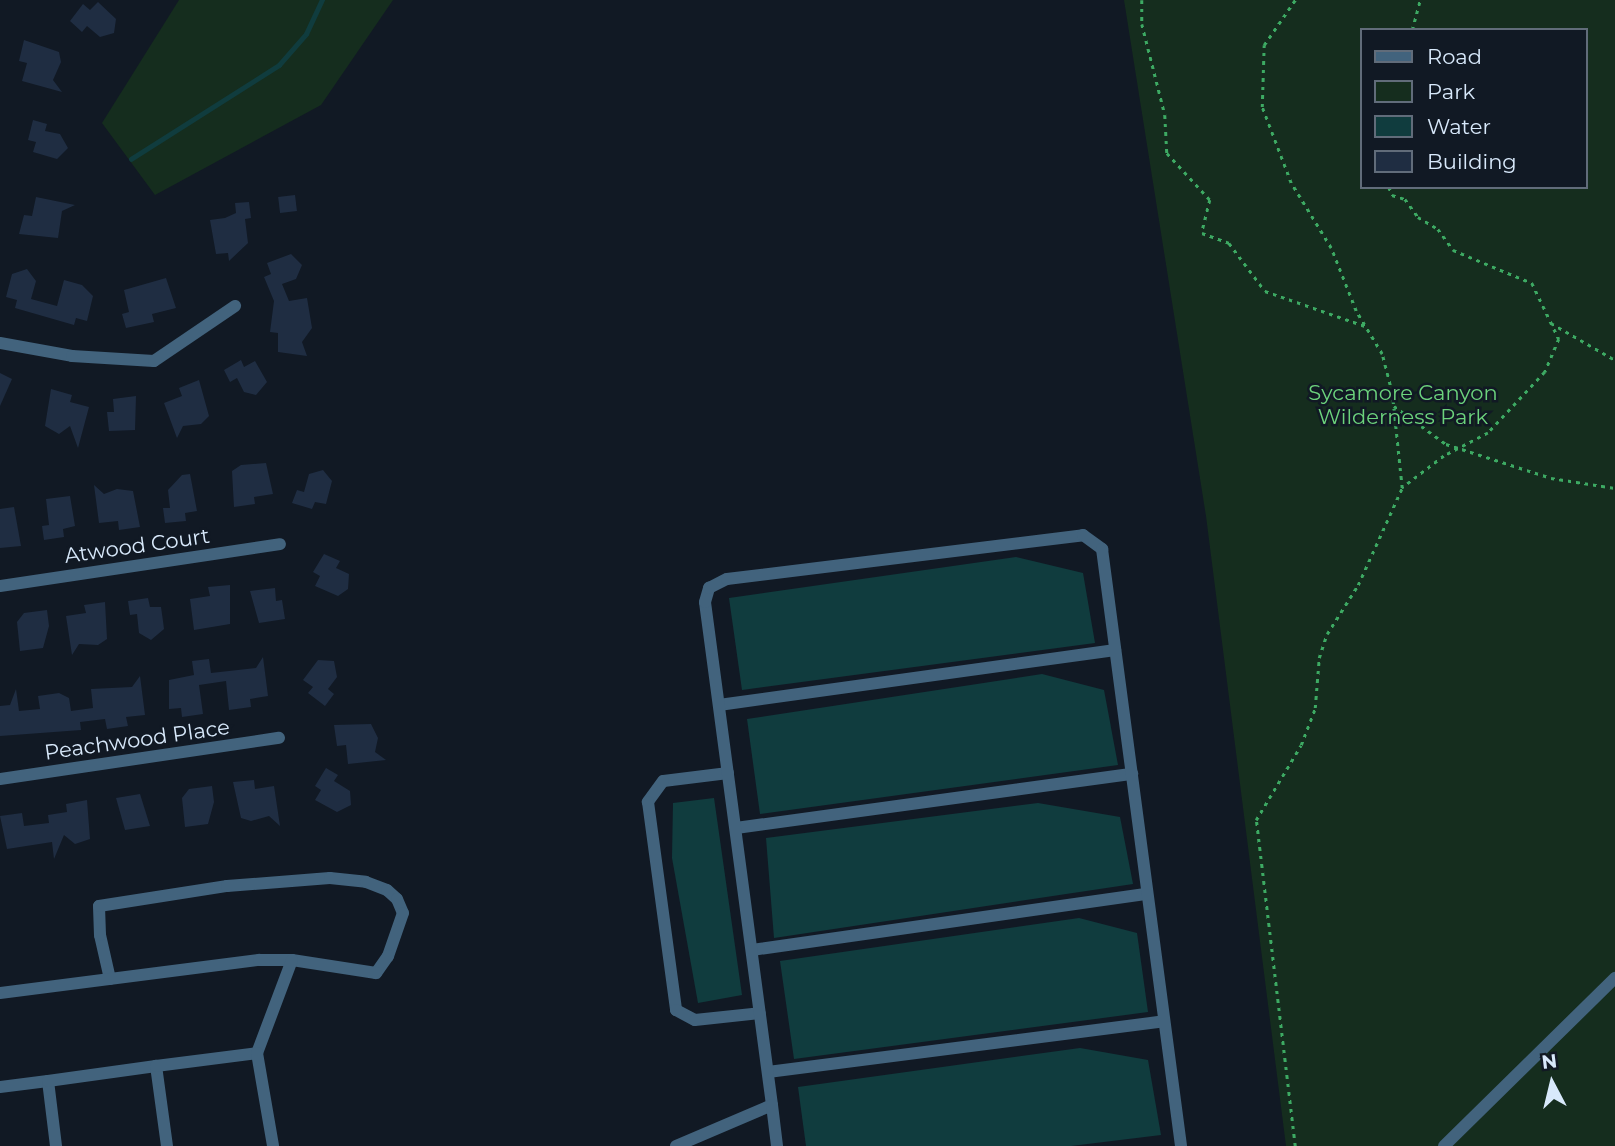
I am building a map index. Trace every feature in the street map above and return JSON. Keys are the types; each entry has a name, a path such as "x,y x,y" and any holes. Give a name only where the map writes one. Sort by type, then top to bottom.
{"street":[{"path":"0,343 72,356 154,361 235,306"},
{"path":"777,1146 705,602 712,584 727,579 1083,535 1102,549 1164,1021 1177,1146"},
{"name":"Atwood Court","path":"0,586 280,544"},
{"path":"719,705 1115,650"},
{"name":"Peachwood Place","path":"0,779 279,738"},
{"path":"728,773 663,782 648,802 649,816 676,1010 695,1020 760,1013"},
{"path":"736,828 1132,774"},
{"path":"0,993 110,979 259,960 292,960 376,973 388,956 402,913 397,899 366,882 330,878 240,884 99,906 100,935 110,979"},
{"path":"752,950 1147,894"},
{"path":"273,1146 257,1053 292,960"},
{"path":"1444,1146 1615,978"},
{"path":"768,1072 1164,1021"},
{"path":"0,1087 257,1053"},
{"path":"156,1066 167,1146"},
{"path":"48,1080 56,1146"},
{"path":"676,1146 772,1105"}],"path":[{"path":"1142,0 1142,24 1165,115 1167,153 1210,200 1202,233 1229,243 1265,291 1365,326"},
{"path":"1295,0 1264,45 1262,107 1291,183 1331,248 1365,326 1382,354 1394,406 1402,488"},
{"path":"1413,28 1420,0"},
{"path":"1295,1146 1256,820 1301,745 1315,708 1319,658 1327,634 1359,584 1402,488 1444,456 1467,447 1488,433 1545,372 1559,346 1532,283 1453,250 1438,229 1418,216 1405,199 1392,195 1390,189"},
{"path":"1551,323 1615,360"},
{"path":"1394,406 1446,444 1467,447 1551,478 1615,488"}],"green space":[{"path":"179,0 393,0 321,105 155,195 102,123"},
{"name":"Sycamore Canyon Wilderness Park","path":"1124,0 1615,0 1615,1146 1286,1146 1206,516"}],"water":[{"path":"1016,557 1083,573 1095,643 742,690 729,598"},
{"path":"1042,674 1104,690 1118,765 760,814 747,719"},
{"path":"714,798 742,995 698,1003 672,858 673,803"},
{"path":"1038,803 1120,817 1133,884 774,938 766,838"},
{"path":"1079,918 1137,933 1148,1012 794,1059 780,961"},
{"path":"1080,1048 1148,1060 1161,1135 1071,1146 806,1146 798,1087"}],"building":[{"path":"98,2 116,19 114,33 100,37 87,26 82,32 70,21 83,4 90,10"},
{"path":"24,40 59,52 61,62 53,80 62,92 22,81 27,63 19,61"},
{"path":"33,120 47,124 45,131 60,134 68,148 57,159 33,152 36,142 28,140"},
{"path":"295,195 297,211 280,213 278,197"},
{"path":"36,197 75,205 62,211 58,238 19,234 24,215 32,216"},
{"path":"249,202 251,218 245,219 248,243 229,261 228,253 216,254 210,220 236,213 235,203"},
{"path":"291,254 302,265 296,279 282,284 289,301 307,298 312,328 302,342 307,356 278,352 278,333 270,332 274,301 264,277 271,274 267,263"},
{"path":"27,269 36,281 31,299 57,306 64,280 82,285 93,296 87,321 76,318 74,325 15,308 17,300 6,297 12,274"},
{"path":"166,278 176,308 152,314 154,322 126,328 122,314 129,312 124,290"},
{"path":"241,360 244,367 255,361 267,382 256,395 244,392 237,378 230,382 224,370"},
{"path":"0,373 12,379 0,406"},
{"path":"199,380 209,416 201,424 183,426 177,438 164,403 182,396 179,388"},
{"path":"51,389 72,395 70,402 89,407 78,448 70,426 59,434 45,426"},
{"path":"136,396 135,430 109,431 107,412 114,412 113,399"},
{"path":"266,463 273,494 254,497 255,504 234,507 232,471 241,465"},
{"path":"323,470 332,481 326,504 315,502 312,509 292,503 297,490 304,492 309,474"},
{"path":"190,474 197,511 185,513 186,521 165,523 163,508 170,508 168,490 182,475"},
{"path":"94,485 104,494 117,489 133,491 140,527 119,530 118,521 99,523"},
{"path":"70,496 75,526 63,529 64,537 44,540 42,526 49,525 46,499"},
{"path":"14,507 21,546 0,548 0,509"},
{"path":"324,554 340,561 336,568 349,574 348,589 338,596 315,586 320,576 313,572"},
{"path":"230,585 230,624 194,630 190,599 210,596 208,587"},
{"path":"275,588 276,601 282,600 285,619 259,623 250,591"},
{"path":"148,598 150,607 161,607 164,629 151,640 139,633 137,614 130,615 128,601"},
{"path":"105,602 107,639 98,645 79,644 72,655 66,616 86,613 84,605"},
{"path":"47,610 49,626 43,648 20,651 17,622 24,613"},
{"path":"263,657 268,696 250,699 251,707 229,710 226,681 199,685 203,714 182,717 181,708 169,709 169,680 194,675 192,661 209,659 211,673 256,668"},
{"path":"318,660 334,661 337,677 328,689 334,694 325,706 308,693 313,687 303,680"},
{"path":"140,676 145,715 126,717 128,726 107,729 105,719 80,722 81,730 0,736 0,706 10,705 16,689 19,711 40,709 38,696 59,693 69,698 71,711 93,708 91,689 132,687"},
{"path":"371,724 378,738 375,752 386,760 348,764 346,745 337,746 334,725"},
{"path":"326,768 338,775 334,781 350,791 351,805 337,812 315,800 321,790 315,786"},
{"path":"254,780 255,789 274,786 280,826 269,816 251,821 241,818 233,782"},
{"path":"212,786 214,802 208,824 185,827 182,798 189,789"},
{"path":"140,794 150,826 125,830 116,798"},
{"path":"87,800 90,839 75,844 64,835 54,859 52,842 7,849 0,816 22,813 24,826 49,823 48,815 67,812 66,804"}],"waterway":[{"path":"131,159 279,65 306,34 322,0"}]}
